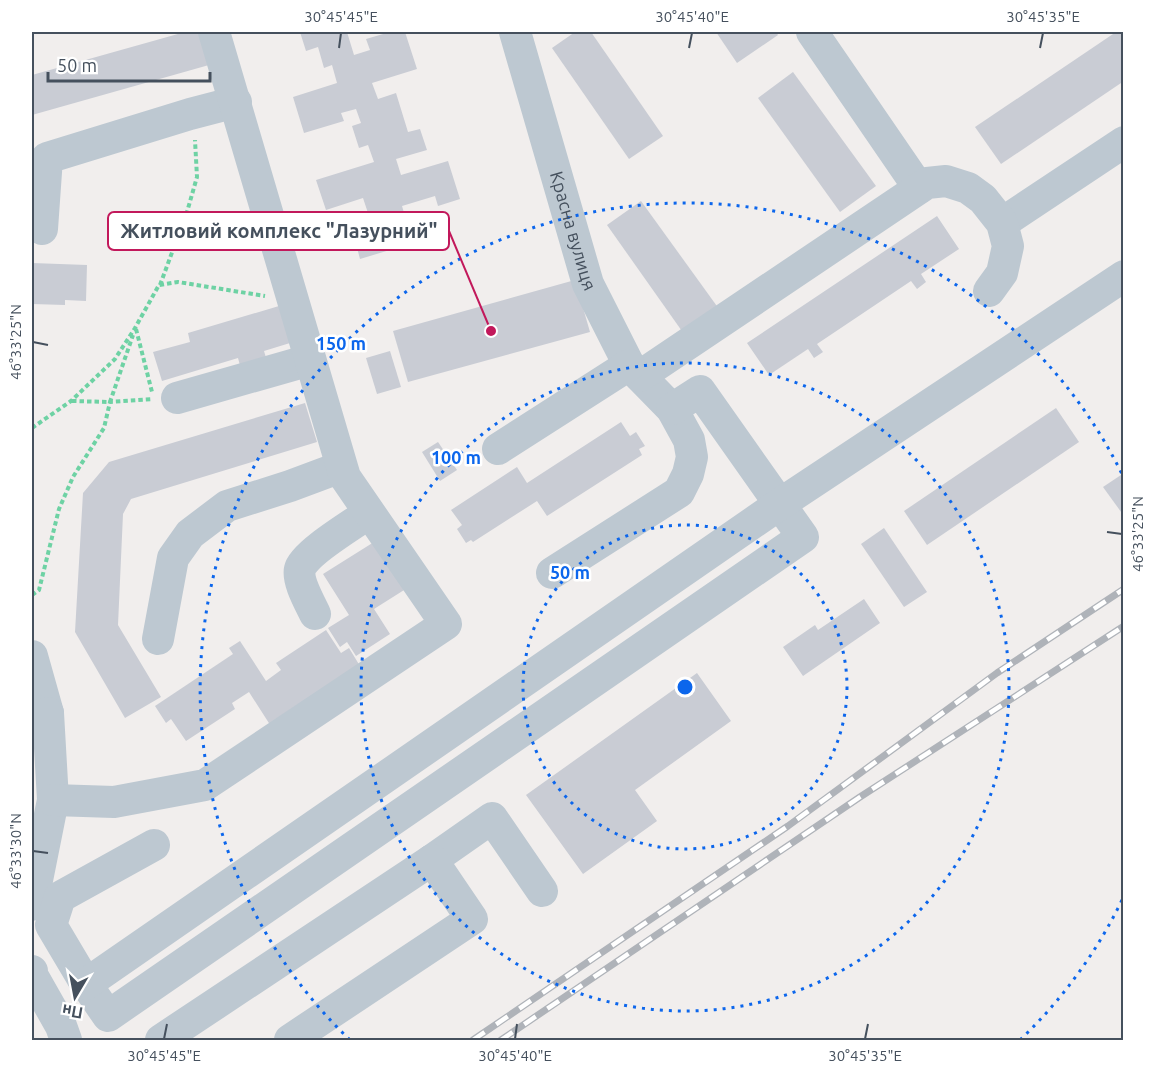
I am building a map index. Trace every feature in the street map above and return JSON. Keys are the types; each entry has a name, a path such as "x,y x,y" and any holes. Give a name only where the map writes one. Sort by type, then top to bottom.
{"street":[{"path":"53,800 114,802 205,785 446,624 345,477 214,32"},
{"name":"Красна вулиця","path":"515,32 588,284 635,371 672,409 689,440 692,457 688,474 679,492 552,573"},
{"path":"812,32 919,188"},
{"path":"42,228 46,158 236,102"},
{"path":"1002,222 1124,142"},
{"path":"498,449 635,371 927,183 946,181 968,188 983,199 1002,222 1008,246 1002,273 988,291"},
{"path":"154,845 60,897 51,925 86,984 780,504 1124,276"},
{"path":"177,398 310,360"},
{"path":"672,409 700,391 780,504"},
{"path":"158,639 174,558 190,534 227,506 290,486 341,466"},
{"path":"315,614 302,588 300,569 308,556 369,513"},
{"path":"32,656 53,800 32,905"},
{"path":"32,758 40,715"},
{"path":"161,1041 492,818 542,891"},
{"path":"290,1041 472,919 432,860"},
{"path":"32,970 61,1026 60,1038"}],"path":[{"path":"32,428 71,401 115,359 159,285 187,212 197,177 196,143 190,114"},
{"path":"159,285 178,282 276,298 291,293"},
{"path":"71,401 110,402 154,399 135,328"},
{"path":"32,595 39,590 59,509 73,477 104,428 110,402 135,328"}],"building":[{"path":"185,32 199,32 209,65 32,115 32,75"},
{"path":"300,32 347,32 354,55 370,50 366,39 390,32 405,32 417,69 372,83 378,99 396,93 408,132 420,129 427,150 396,159 401,175 448,161 460,199 438,206 435,196 402,206 413,243 360,259 355,240 375,234 363,198 326,210 316,180 374,162 368,145 359,148 352,126 361,123 356,109 341,113 344,121 304,133 293,97 337,83 332,65 324,68 318,47 306,51"},
{"path":"575,32 591,32 663,136 629,159 552,48"},
{"path":"716,32 776,32 778,35 737,63"},
{"path":"1116,32 1124,32 1124,81 1001,164 975,127"},
{"path":"793,72 876,186 840,212 758,98"},
{"path":"641,201 719,309 684,334 607,225"},
{"path":"937,216 959,249 921,274 926,282 917,289 911,281 817,344 823,352 814,358 808,349 769,375 747,343"},
{"path":"32,263 87,265 86,301 65,300 65,305 32,304"},
{"path":"575,280 590,332 408,382 393,331"},
{"path":"279,306 290,343 264,351 267,361 241,369 238,358 162,381 153,352 190,342 188,333"},
{"path":"390,351 401,387 377,394 366,358"},
{"path":"305,403 317,442 131,499 123,514 118,625 161,697 125,718 75,632 83,493 109,462"},
{"path":"1056,408 1079,442 927,545 904,511"},
{"path":"621,422 630,436 636,432 645,446 639,449 642,455 547,516 537,501 473,542 471,540 466,543 457,529 462,525 451,510 517,467 527,483"},
{"path":"438,442 457,470 440,481 422,452"},
{"path":"1124,473 1124,516 1103,487"},
{"path":"884,528 927,592 904,607 861,544"},
{"path":"382,537 412,585 374,609 390,634 356,656 347,642 340,647 328,628 349,615 323,574"},
{"path":"864,599 880,623 803,676 783,647 815,625 818,630"},
{"path":"326,630 341,653 349,648 360,666 274,731 249,692 232,703 235,709 186,741 171,719 166,723 155,706 233,654 229,648 240,641 266,681 281,670 276,663"},
{"path":"697,673 731,721 635,790 657,821 583,874 526,795"}],"railway":[{"path":"473,1040 788,826 997,673 1124,589"},
{"path":"501,1040 860,797 1124,626"}],"place":[{"name":"Житловий комплекс \"Лазурний\"","path":"491,331"}]}
